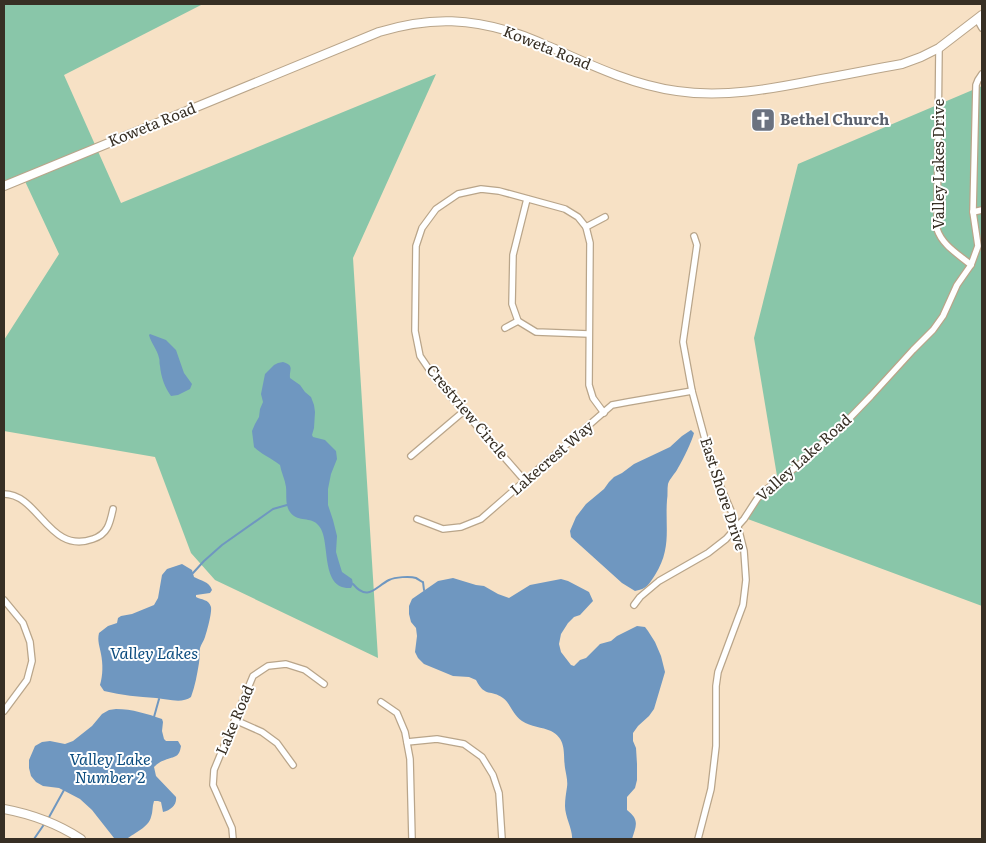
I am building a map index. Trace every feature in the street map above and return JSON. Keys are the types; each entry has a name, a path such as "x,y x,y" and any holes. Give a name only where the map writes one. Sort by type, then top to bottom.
{"street":[{"path":"980,17 982,28"},
{"name":"Koweta Road","path":"4,186 379,32 414,23 456,21 497,27 526,37 629,80 662,89 695,93 737,92 781,87 902,64 921,58 939,48 980,17"},
{"name":"Valley Lakes Drive","path":"939,48 937,229 943,242 971,265"},
{"name":"Valley Lake Road","path":"634,605 659,581 708,553 738,527 762,492 800,464 842,426 933,330 943,316 957,285 971,265 978,246 974,212 976,85 982,74"},
{"name":"Crestview Circle","path":"525,481 435,378 420,356 415,331 416,246 422,228 436,209 458,194 482,190 499,191 565,209 578,218 586,227"},
{"path":"527,199 512,254 512,304 518,320 536,332 589,334"},
{"path":"974,212 982,210"},
{"path":"604,413 593,398 589,385 590,243 586,227 605,217"},
{"name":"East Shore Drive","path":"694,236 698,245 683,342 692,391 712,469 738,527 744,551 746,580 743,605 718,672 716,686 716,746 711,789 698,839"},
{"path":"505,328 518,320"},
{"name":"Lakecrest Way","path":"417,519 442,529 461,527 481,519 612,406 692,391"},
{"path":"411,456 464,411"},
{"path":"4,494 21,499 52,530 69,540 86,542 99,537 110,526 113,509"},
{"path":"4,600 23,623 30,642 32,661 27,680 4,711"},
{"name":"Lake Road","path":"233,839 232,828 213,785 214,770 253,676 268,666 286,664 305,670 324,684"},
{"path":"381,702 397,713 405,732 410,759 412,839"},
{"path":"235,720 262,732 277,743 293,766"},
{"path":"407,742 437,739 464,744 482,757 493,775 499,793 502,839"},
{"path":"4,809 33,816 82,839"}],"green space":[{"path":"4,4 203,4 64,75 121,203 436,74 353,258 378,658 215,580 191,553 155,457 4,431 4,340 59,254 23,177 4,184"},
{"path":"982,86 982,606 745,518 752,503 778,482 754,338 798,164"}],"water":[{"path":"150,334 166,340 176,350 184,373 192,384 190,389 171,396 164,382 157,352"},
{"path":"283,362 287,363 291,368 290,378 300,385 311,397 315,412 313,437 325,440 336,451 337,459 328,489 328,505 337,536 336,552 342,572 352,579 353,584 351,588 341,587 331,575 324,536 318,525 312,521 297,518 289,510 280,465 254,447 252,431 259,417 263,402 261,394 265,374 274,365"},
{"path":"691,430 694,433 689,445 680,465 668,484 667,538 664,556 649,583 642,589 635,591 622,583 571,537 570,531 576,517 586,504 604,489 614,477 634,464 670,447"},
{"name":"Valley Lakes","path":"182,564 192,570 194,577 207,583 212,590 210,593 196,595 196,597 209,602 211,610 205,638 200,648 195,685 191,697 183,700 174,700 130,696 104,691 100,685 102,658 98,641 99,633 108,626 117,623 118,618 121,616 132,614 154,605 158,598 162,575 167,569"},
{"path":"453,578 484,586 509,598 530,585 561,579 589,592 593,601 580,615 574,617 568,623 561,634 559,644 561,652 571,665 574,666 580,660 586,658 600,644 611,641 637,626 645,627 648,631 661,656 665,672 654,709 633,733 633,741 636,748 637,780 635,788 627,797 627,810 634,817 636,823 632,839 572,839 565,810 567,780 560,738 551,731 522,721 503,698 482,689 476,680 469,677 453,676 424,664 418,658 415,652 416,628 411,622 409,614 409,606 412,599 438,581"},
{"name":"Valley Lake Number 2","path":"116,709 134,711 162,719 164,739 166,741 178,741 181,746 176,756 162,761 154,767 156,776 176,797 174,805 163,812 161,802 154,801 150,821 141,830 127,839 114,838 92,810 80,799 59,788 43,786 36,782 31,776 29,768 29,760 35,746 42,742 50,741 65,744 73,741 92,726 102,714"}],"waterway":[{"path":"193,573 222,545 273,509 287,505"},
{"path":"353,584 363,592 367,592 392,579 410,577 423,582 424,590"},
{"path":"154,717 159,699"},
{"path":"48,819 64,790"},
{"path":"34,839 45,823"}],"place":[{"name":"Bethel Church","path":"763,120"}]}
